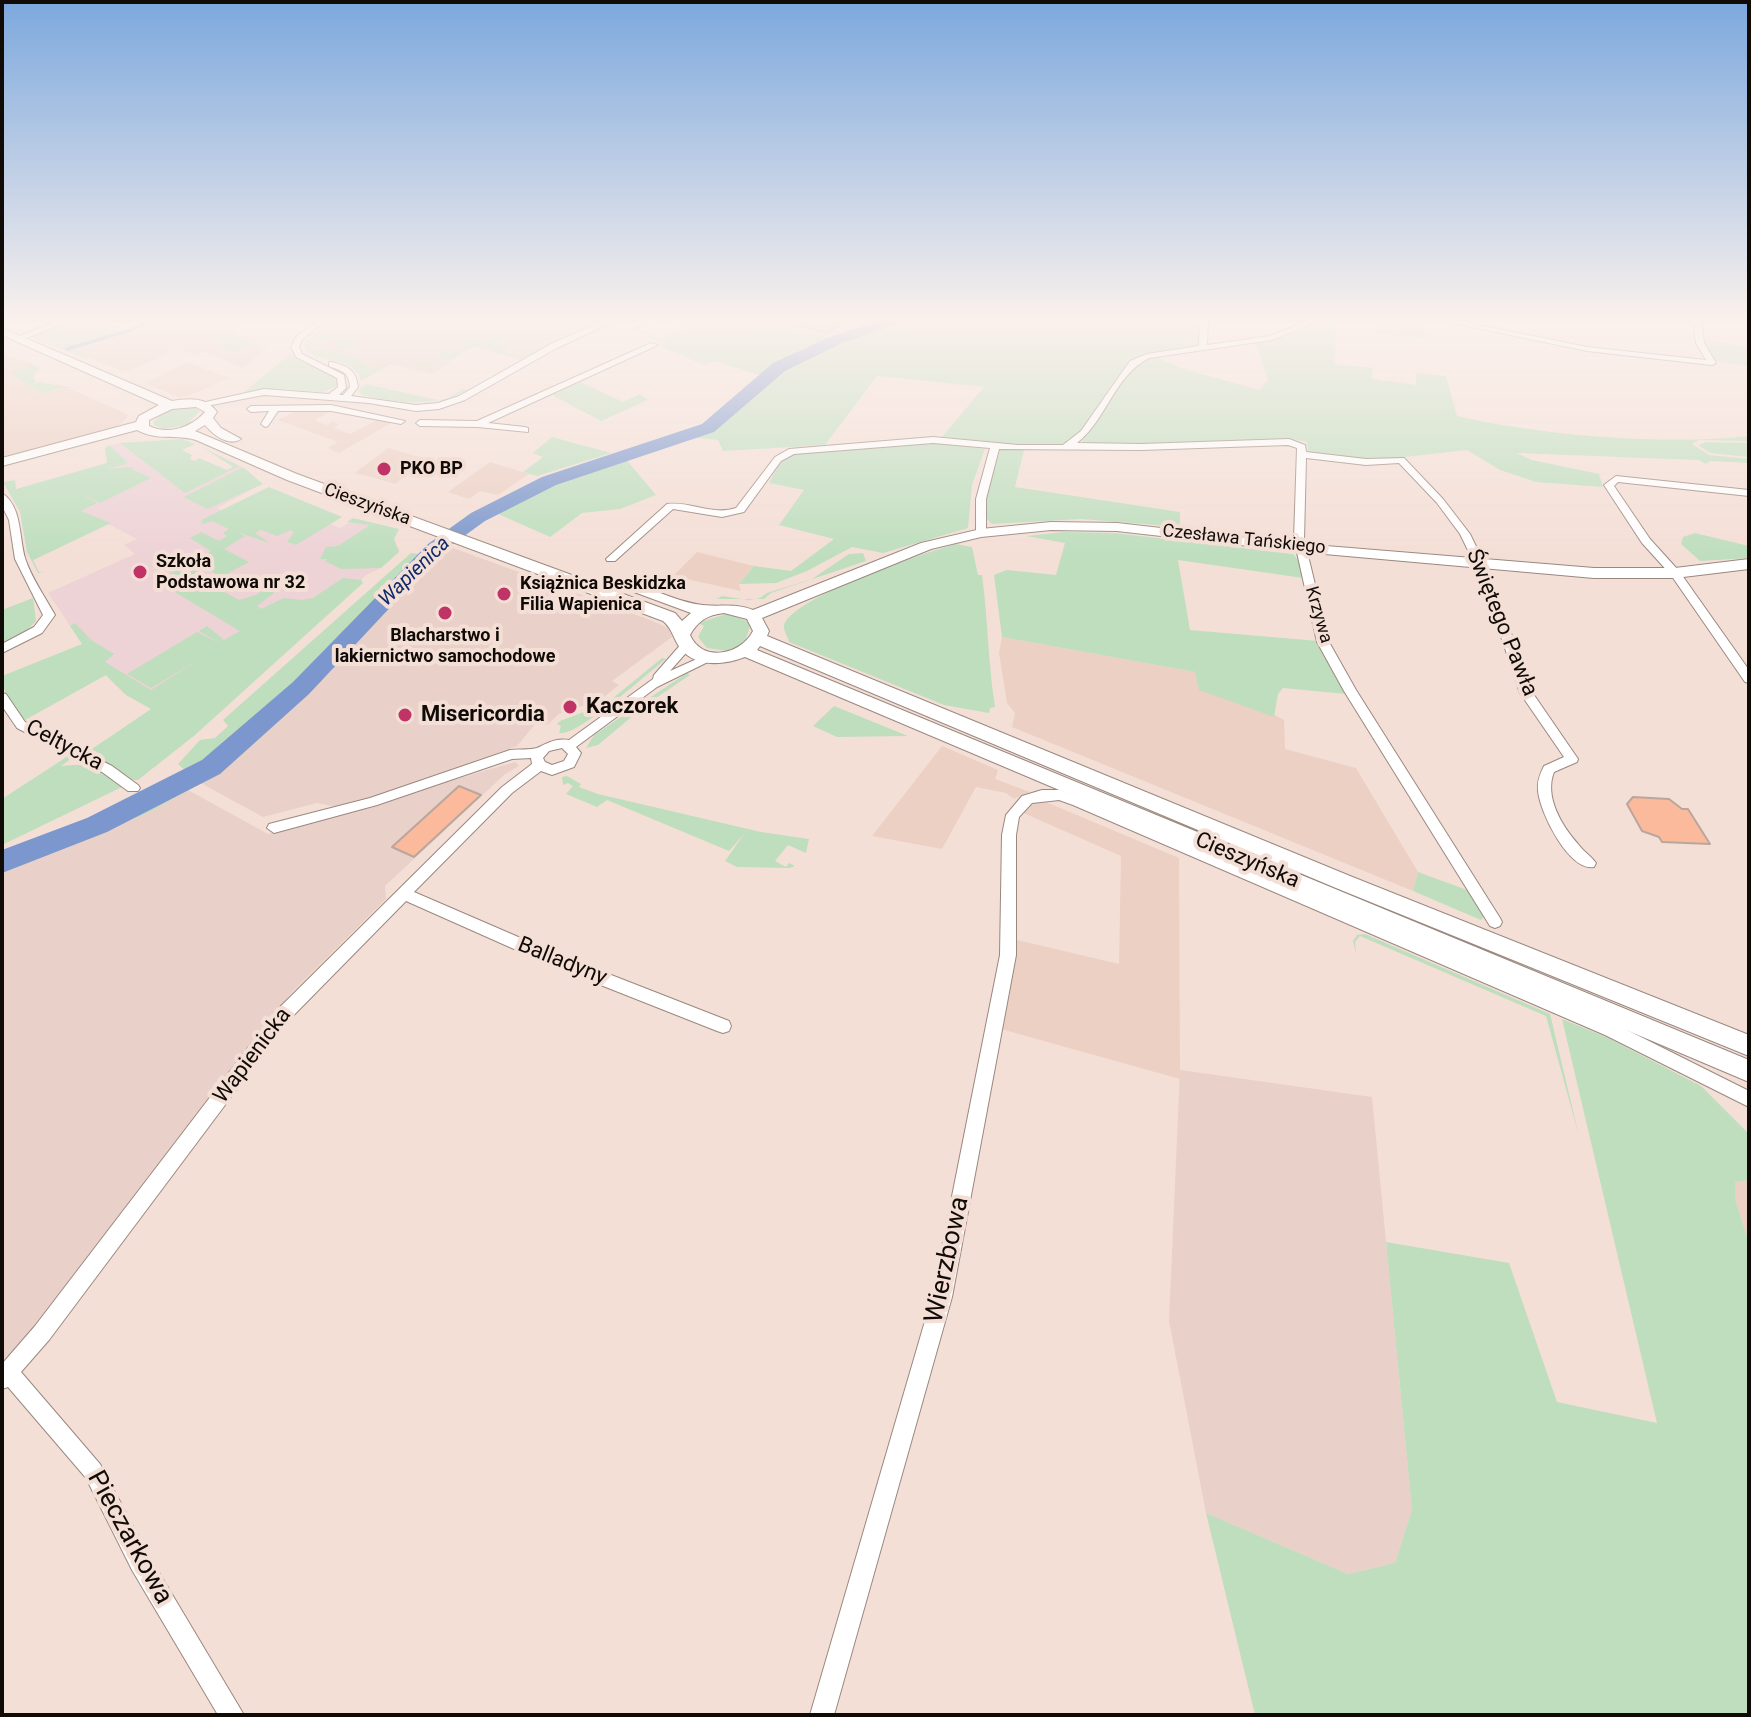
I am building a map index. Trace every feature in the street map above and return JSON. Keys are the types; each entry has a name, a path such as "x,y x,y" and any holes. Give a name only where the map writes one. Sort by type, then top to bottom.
{"main road":[{"path":"122,399 151,413"},
{"path":"157,399 170,405 207,411"},
{"path":"144,429 151,413 170,405"},
{"path":"2,462 144,429 181,431 207,411"},
{"name":"Cieszyńska","path":"207,411 216,431 436,524 462,539 669,617 685,639"},
{"name":"Cieszyńska","path":"181,431 292,477 436,524 482,534 682,606 707,611"},
{"name":"Czesława Tańskiego","path":"753,616 906,552 981,533 1051,526 1105,526 1302,548 1594,573 1675,573 1749,564"},
{"path":"727,608 753,616 759,623 752,645 712,657 700,654 685,639 691,620 707,611 727,608"},
{"name":"Cieszyńska","path":"752,645 1749,1046"},
{"name":"Cieszyńska","path":"752,645 1749,1071"}],"street":[{"path":"207,411 234,399"},
{"path":"356,399 434,407 458,399"},
{"path":"478,424 533,399"},
{"path":"1071,446 1084,433 1107,399"},
{"path":"434,407 420,423 478,424 525,430"},
{"path":"251,409 341,409 401,421"},
{"path":"265,424 274,410"},
{"path":"611,559 670,506 726,515 740,510 778,459 792,451 925,440 1051,449 1071,446 1289,442 1300,445 1304,455"},
{"path":"981,533 978,505 981,486 996,445"},
{"name":"Krzywa","path":"1304,455 1299,492 1302,548 1323,642 1350,691 1495,922"},
{"name":"Świętego Pawła","path":"1304,455 1366,462 1401,460 1447,509 1479,561 1526,693 1572,759 1549,769 1542,781 1543,795 1577,855 1589,863"},
{"path":"1749,493 1616,479 1609,485 1646,541 1675,573 1749,679"},
{"path":"2,496 20,559 49,615 38,630 2,649"},
{"path":"653,684 685,639"},
{"path":"539,759 553,744 570,745 653,684 712,657"},
{"name":"Celtycka","path":"2,697 21,725 107,769 133,788"},
{"path":"274,828 372,802 510,755 539,759 552,770 565,767 575,757 570,745"},
{"name":"Wapienicka","path":"6,1376 42,1333 282,1016 539,759"},
{"name":"Wierzbowa","path":"822,1715 942,1297 1008,955 1009,835 1013,815 1027,799 1047,794 1078,802 1611,1030 1749,1099"},
{"name":"Balladyny","path":"402,893 555,960 723,1026"},
{"name":"Pieczarkowa","path":"6,1376 93,1471 140,1562 232,1715"}],"shaded area":[{"path":"2,399 93,399 129,415 114,430 2,457"},
{"path":"296,411 329,412 314,420 326,425 333,422 339,424 334,428 350,434 379,419 393,422 339,453 328,448 338,442 278,420"},
{"name":"Szkoła Podstawowa nr 32","path":"124,442 226,472 240,466 262,484 217,508 224,512 323,509 342,517 330,524 340,528 352,521 391,529 392,544 399,548 399,552 381,568 366,575 360,581 363,583 140,702 126,695 100,670 48,593 135,554 124,545 137,539 108,524 32,561 24,514 11,492 127,463 109,445"},
{"path":"388,448 423,458 396,484 355,473"},
{"path":"490,462 529,474 498,495 480,491 469,499 448,492"},
{"path":"453,548 650,620 668,628 672,637 612,681 619,685 600,700 559,714 547,725 537,722 517,746 370,798 338,807 317,803 263,817 197,781 231,759 321,675 418,572"},
{"path":"697,552 754,566 739,584 741,591 673,576"},
{"path":"1002,637 1195,672 1284,720 1285,749 1356,768 1418,872 1413,891 1012,727 1015,713 1007,703 999,653"},
{"path":"942,746 998,770 995,779 1030,792 1014,799 1006,793 976,787 942,849 872,836"},
{"path":"515,762 519,766 505,774 385,886 386,899 291,993 44,1316 2,1362 2,873 150,812 188,790 268,834"},
{"path":"1046,802 1179,858 1180,1079 1001,1029 1013,939 1119,964 1121,856 1021,812 1035,803"},
{"path":"1180,1070 1372,1097 1412,1510 1395,1563 1348,1574 1206,1513 1169,1321"},
{"path":"1749,1180 1749,1243 1735,1199 1735,1181"}],"green space":[{"path":"384,399 438,400 402,402"},
{"path":"560,399 648,400 601,421"},
{"path":"746,399 860,399 825,445 723,451 718,440 690,437 730,413"},
{"path":"974,399 1102,399 1082,429 1064,444 1022,447 942,437"},
{"path":"1108,399 1452,399 1457,416 1525,429 1641,439 1749,436 1749,441 1699,440 1692,444 1709,455 1749,459 1749,463 1711,461 1706,464 1699,460 1516,453 1532,460 1599,474 1603,487 1536,482 1500,470 1467,450 1377,460 1308,453 1307,442 1291,439 1137,446 1081,444"},
{"path":"190,406 200,411 190,421 193,424 164,429 154,425 154,421 168,409"},
{"path":"552,437 611,453 537,476 523,472 543,457 533,453"},
{"path":"182,439 195,444 182,450 192,455 190,459 195,461 199,458 227,470 233,467 202,447 240,466 185,493 120,443"},
{"path":"934,442 985,449 972,485 968,528 883,553 852,547 807,571 776,583 739,584 754,566 791,571 834,539 779,525 804,490 769,483 779,464 793,454"},
{"path":"1706,442 1749,443 1749,457 1710,453 1698,445"},
{"path":"109,445 128,463 107,469 133,467 151,478 100,503 78,492 97,503 81,511 111,523 33,560 39,572 46,571 38,573 27,552 20,512 3,482 15,480 16,489 107,463 105,448"},
{"path":"1000,449 1024,450 1015,487 1180,512 1180,527 1081,519 992,524 985,517 986,495"},
{"path":"625,458 656,495 620,509 582,513 550,537 496,513 554,482"},
{"path":"243,467 263,484 207,509 184,497"},
{"path":"269,487 342,517 296,545 287,542 294,532 291,530 277,536 261,530 255,533 270,543 237,532 245,536 224,549 249,562 221,577 205,567 193,575 204,580 213,575 219,578 213,586 239,600 268,587 274,593 257,606 261,609 284,598 313,598 343,578 361,580 363,583 195,735 138,780 86,753 151,709 126,695 106,675 25,720 10,701 2,676 82,644 70,626 75,623 91,640 114,654 105,662 151,690 200,659 151,688 127,674 197,632 224,645 199,631 207,626 224,640 240,631 156,581 211,551 190,538 201,532 219,541 227,536 223,533 229,529 212,521 203,524 201,520"},
{"path":"353,518 399,529 394,539 399,552 381,568 341,569 325,561 327,559 320,559 326,547 338,546 370,525 347,522"},
{"path":"1064,532 1115,533 1293,554 1299,561 1303,578 1178,560 1190,630 1318,641 1346,694 1283,688 1278,694 1274,717 1199,690 1195,672 1002,637 994,575 1007,570 1056,575 1065,543 1026,536"},
{"path":"1695,533 1749,546 1749,558 1700,561 1681,544 1683,537"},
{"path":"956,544 972,547 978,575 982,575 995,707 990,708 989,713 944,705 789,642 784,625 810,602 862,577"},
{"path":"411,553 420,554 292,690 224,752 189,774 178,764 200,740 215,738 228,726 223,720"},
{"path":"863,553 866,561 771,593 764,599 754,599 767,593 812,579 849,554"},
{"path":"33,598 36,621 25,632 2,643 2,610"},
{"path":"726,614 747,621 750,627 746,638 752,641 727,651 707,648 698,637 704,626 698,623"},
{"path":"662,658 666,659 596,715 568,732 559,733 561,726 557,724 560,721 607,703"},
{"path":"687,673 690,675 647,704 598,745 586,748 594,735"},
{"path":"834,706 908,736 837,737 813,726"},
{"path":"68,756 72,758 61,766 89,764 122,783 122,787 2,845 2,799"},
{"path":"567,776 581,784 579,787 598,794 761,832 809,839 806,853 788,845 775,861 786,867 789,863 795,866 790,868 737,867 725,861 744,834 729,851 607,800 597,807 566,794 573,786 568,783 563,785 562,777"},
{"path":"179,788 188,790 150,812 2,873 2,867"},
{"path":"1418,872 1467,890 1485,915 1481,920 1413,891"},
{"path":"1365,934 1550,1014 1579,1136 1546,1016 1360,936 1355,942 1356,954 1353,941 1357,935"},
{"path":"1562,1019 1606,1037 1701,1086 1749,1134 1749,1180 1735,1182 1735,1199 1749,1243 1749,1715 1255,1715 1206,1513 1348,1574 1395,1563 1412,1510 1386,1242 1509,1263 1557,1402 1657,1423"}],"building":[{"path":"459,786 481,795 414,857 392,847"},
{"path":"1633,797 1669,799 1682,809 1688,809 1710,844 1662,842 1659,837 1642,831 1627,804"}],"waterway":[{"name":"Wapienica","path":"2,862 97,825 211,767 301,688 435,548 478,517 549,481 708,428 742,399"}],"place":[{"name":"PKO BP","path":"384,469"},
{"name":"Szkoła Podstawowa nr 32","path":"140,572"},
{"name":"Książnica Beskidzka Filia Wapienica","path":"504,594"},
{"name":"Blacharstwo i lakiernictwo samochodowe","path":"445,613"},
{"name":"Kaczorek","path":"570,707"},
{"name":"Misericordia","path":"405,715"}]}
